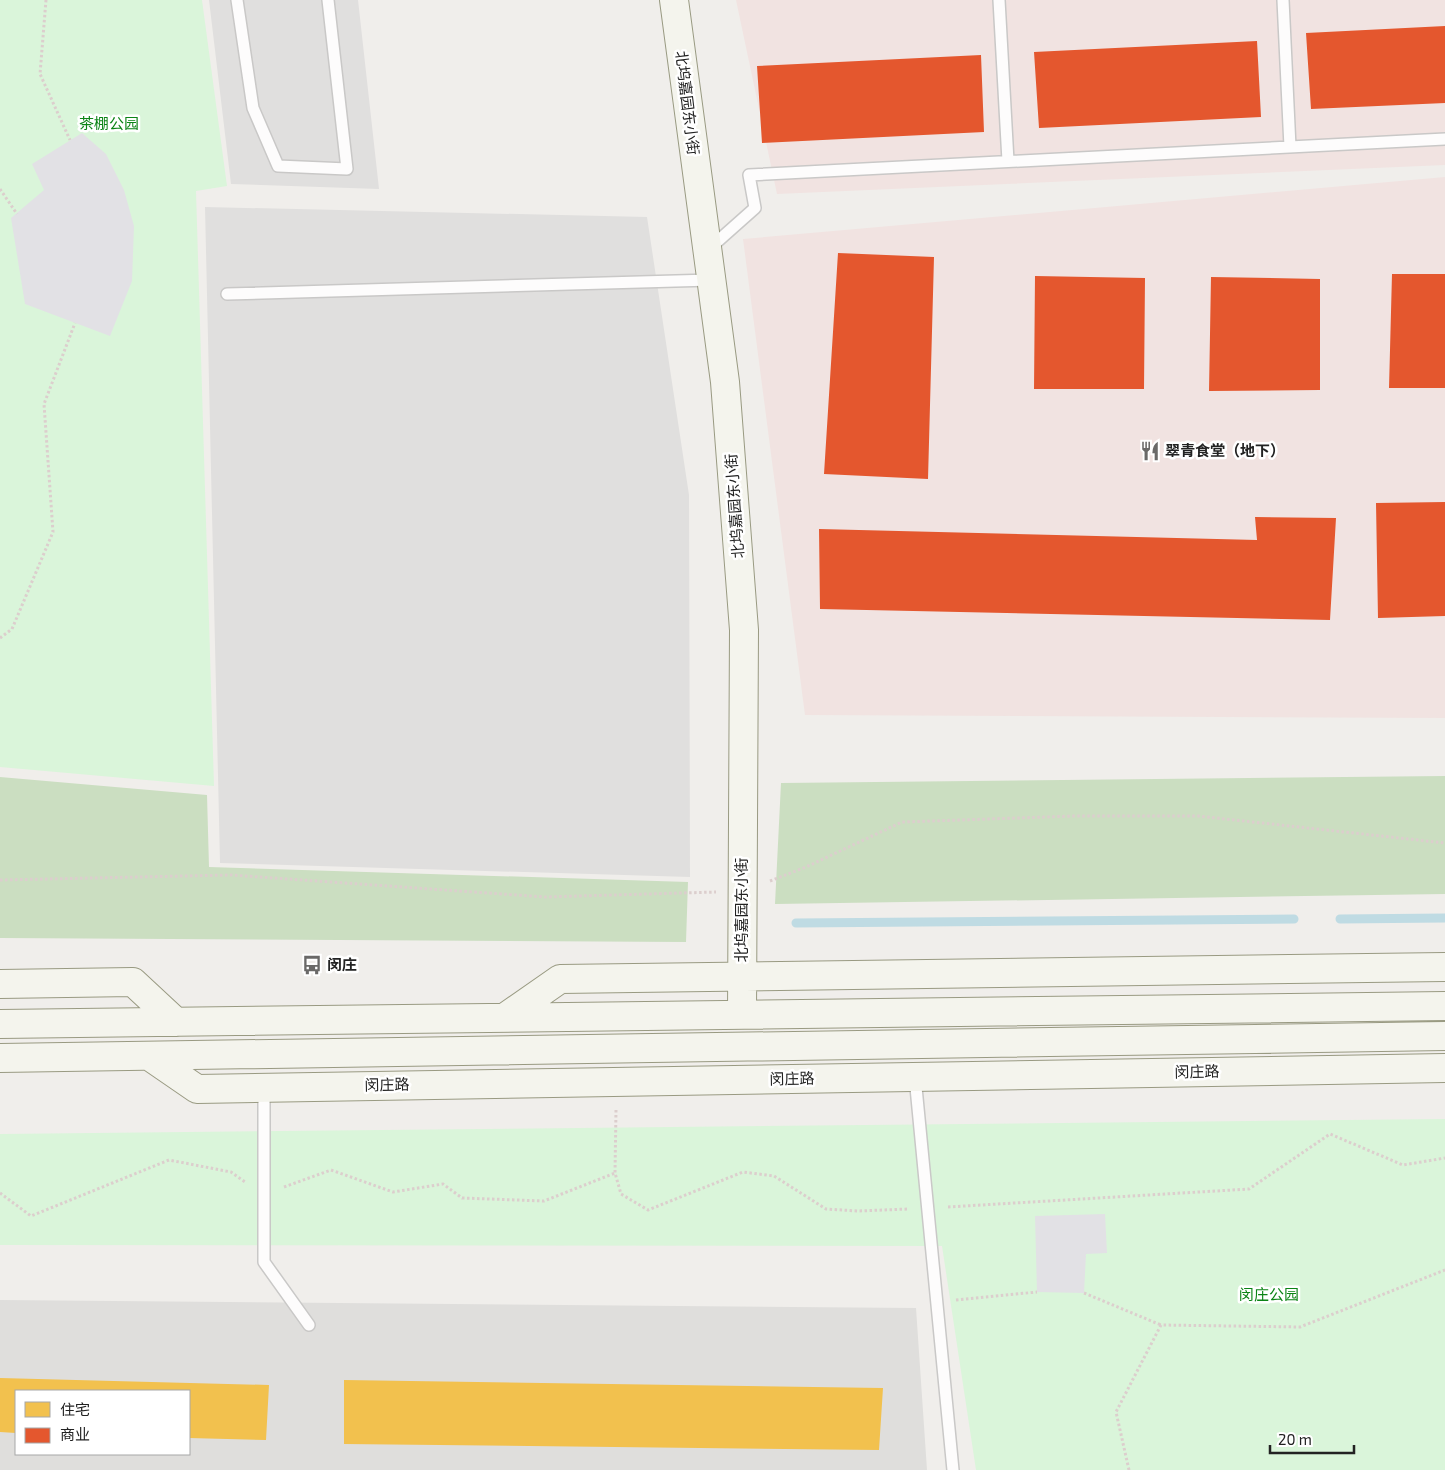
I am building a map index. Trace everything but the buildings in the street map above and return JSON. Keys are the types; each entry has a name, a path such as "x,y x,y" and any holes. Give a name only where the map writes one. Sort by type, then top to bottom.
{"street":[{"name":"北坞嘉园东小街","path":"674,0 725,382 744,630 742,1014"},
{"path":"504,1018 560,979 1445,967"},
{"path":"0,984 133,982 176,1022"},
{"path":"0,1024 1445,1006"},
{"path":"0,1058 1445,1036"},
{"name":"闵庄路","path":"149,1056 197,1089 1445,1068"}],"lane":[{"path":"237,0 253,108 278,166 347,169 328,0"},
{"path":"999,0 1008,161"},
{"path":"1283,0 1290,147"},
{"path":"706,250 755,208 749,175 1445,139"},
{"path":"227,294 711,280"},
{"path":"915,1077 953,1470"},
{"path":"264,1087 264,1262 308,1325"}],"path":[{"path":"46,0 40,74 70,140"},
{"path":"0,189 17,214"},
{"path":"0,638 12,629 53,532 44,404 76,323"},
{"path":"0,880 231,875 545,897 742,891 806,867 902,822 1075,816 1198,816 1445,843"},
{"path":"616,1105 615,1173 621,1194 648,1210 743,1172 774,1176 826,1209 858,1211 1249,1189 1330,1134 1403,1165 1445,1158"},
{"path":"0,1192 31,1216 169,1160 231,1172 264,1194 331,1170 394,1192 443,1184 462,1198 544,1201 615,1173"},
{"path":"1084,1293 1162,1324 1300,1327 1445,1270"},
{"path":"936,1302 1037,1292"},
{"path":"1129,1470 1116,1412 1162,1324"}],"shaded area":[{"path":"209,0 358,0 379,189 231,184"},
{"path":"736,0 1445,0 1445,165 777,194"},
{"path":"82,133 106,154 124,190 134,226 132,281 110,336 25,304 11,218 44,190 32,164"},
{"path":"1445,177 1445,718 805,715 743,239"},
{"path":"205,207 647,217 689,495 690,877 220,863"},
{"path":"1105,1214 1107,1253 1086,1254 1084,1293 1037,1292 1035,1216"},
{"path":"0,1300 916,1308 927,1470 0,1470"}],"green space":[{"name":"茶棚公园","path":"0,0 202,0 227,186 196,191 214,786 0,767"},
{"path":"1445,776 1445,894 775,904 781,783"},
{"path":"0,777 207,795 209,867 688,882 686,942 0,938"},
{"name":"闵庄公园","path":"1445,1119 1445,1470 976,1470 942,1246 0,1245 0,1134"}],"waterway":[{"path":"1340,919 1445,918"},
{"path":"796,923 1294,919"}],"place":[{"name":"翠青食堂（地下）","path":"1150,451"},
{"name":"闵庄","path":"312,965"}]}
